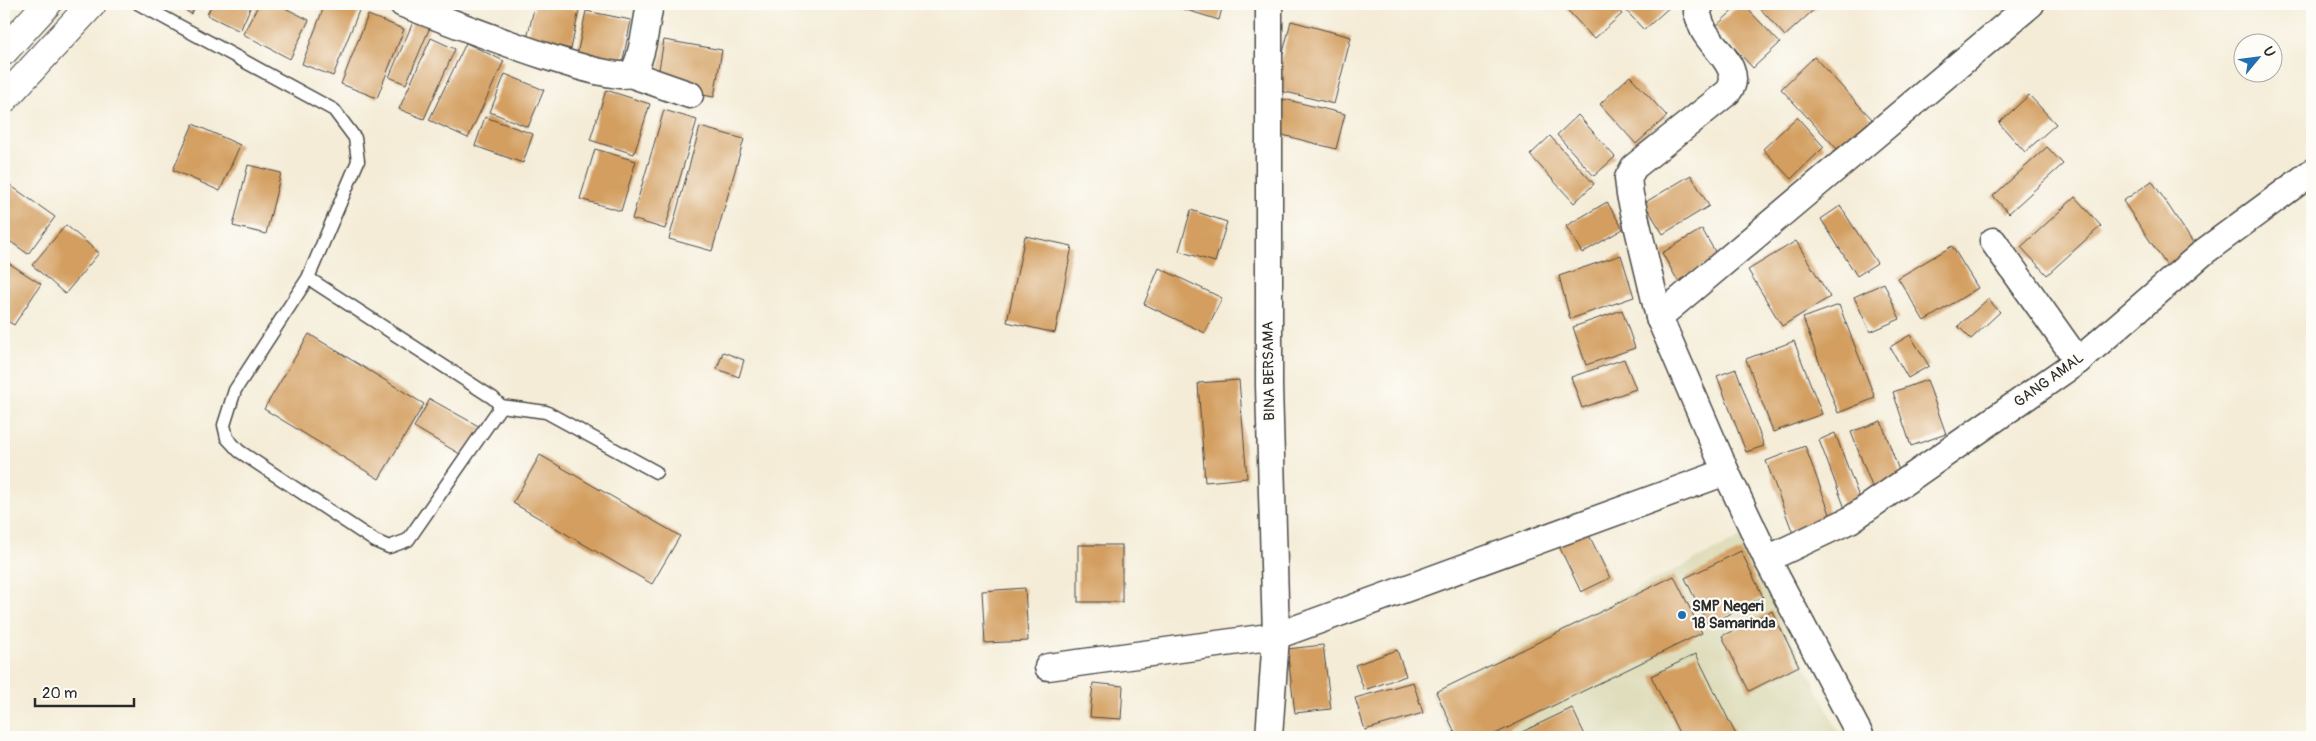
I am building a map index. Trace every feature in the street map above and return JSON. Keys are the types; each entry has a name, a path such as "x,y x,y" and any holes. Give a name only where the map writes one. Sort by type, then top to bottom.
{"street":[{"path":"4,51 47,4"},
{"path":"4,99 92,4"},
{"path":"403,4 579,68 621,76 630,74 690,95"},
{"path":"630,74 637,65 650,4"},
{"name":"BINA BERSAMA","path":"1269,4 1269,386 1276,636 1269,737"},
{"path":"1701,4 1697,12 1704,31 1728,65 1733,75 1733,85 1728,92 1634,167 1628,178 1659,317 1726,472 1767,559 1861,737"},
{"path":"1659,317 2031,4"},
{"name":"GANG AMAL","path":"1767,559 1850,520 2078,361 2204,250 2312,172"},
{"path":"1993,241 2078,361"},
{"path":"1048,667 1276,636 1726,472"}],"lane":[{"path":"139,4 334,110 355,138 358,161 308,278 235,390 224,425 227,438 239,451 375,541 388,546 408,540 501,406"},
{"path":"308,278 493,398 501,406 546,412 656,472"}],"shaded area":[{"name":"SMP Negeri 18 Samarinda","path":"1741,537 1841,737 1452,737 1430,692"}],"building":[{"path":"176,4 198,4 191,14"},
{"path":"212,4 252,4 240,31 207,15"},
{"path":"259,4 277,4 309,20 290,59 243,34"},
{"path":"325,4 348,4 360,8 333,76 302,64"},
{"path":"535,4 551,4 579,10 571,49 527,39"},
{"path":"589,4 610,4 609,9"},
{"path":"1167,4 1223,4 1219,20"},
{"path":"1562,4 1613,4 1622,14 1594,39"},
{"path":"1620,4 1673,4 1644,30"},
{"path":"1740,4 1743,4 1780,43 1753,68 1715,27"},
{"path":"1756,4 1820,4 1785,36"},
{"path":"586,11 631,20 622,65 577,55"},
{"path":"368,15 404,29 377,98 341,84"},
{"path":"414,20 430,27 406,84 389,77"},
{"path":"1291,21 1351,37 1334,104 1274,89"},
{"path":"431,38 455,49 424,119 399,109"},
{"path":"664,40 722,50 714,97 656,87"},
{"path":"466,43 504,61 468,138 429,120"},
{"path":"1814,57 1872,119 1838,150 1781,89"},
{"path":"505,74 544,90 528,127 490,112"},
{"path":"1630,76 1667,116 1636,144 1600,104"},
{"path":"606,90 650,104 634,154 590,140"},
{"path":"2029,95 2056,124 2025,152 1999,123"},
{"path":"1284,99 1345,114 1336,149 1275,133"},
{"path":"664,110 697,120 665,229 632,219"},
{"path":"1578,115 1615,157 1594,176 1557,135"},
{"path":"485,117 533,134 523,163 475,146"},
{"path":"1797,117 1824,147 1791,179 1763,149"},
{"path":"193,124 240,145 220,191 173,170"},
{"path":"700,127 744,139 712,251 669,239"},
{"path":"1550,136 1594,184 1574,203 1530,155"},
{"path":"2047,147 2063,164 2009,213 1993,196"},
{"path":"595,149 636,161 621,211 580,199"},
{"path":"248,165 281,173 266,234 233,226"},
{"path":"1691,175 1709,206 1663,234 1644,203"},
{"path":"2152,181 2196,247 2167,266 2123,201"},
{"path":"10,185 55,217 28,254 4,237 4,193"},
{"path":"2075,197 2101,226 2047,275 2021,247"},
{"path":"1607,202 1623,229 1582,253 1566,226"},
{"path":"1840,206 1877,263 1857,276 1821,219"},
{"path":"1191,210 1227,222 1215,262 1179,251"},
{"path":"66,225 99,253 65,294 32,265"},
{"path":"1702,229 1718,257 1678,281 1662,253"},
{"path":"1025,236 1072,246 1055,333 1007,322"},
{"path":"1796,241 1830,297 1782,326 1748,270"},
{"path":"1952,246 1978,288 1924,321 1898,278"},
{"path":"1621,255 1634,297 1570,319 1559,276"},
{"path":"4,260 41,284 14,325 4,319"},
{"path":"1159,268 1222,298 1205,333 1144,304"},
{"path":"1884,283 1900,319 1870,332 1854,297"},
{"path":"1988,299 2000,312 1971,339 1958,326"},
{"path":"1839,305 1875,398 1838,413 1803,318"},
{"path":"1622,310 1635,348 1586,365 1573,327"},
{"path":"309,334 424,404 379,479 264,409"},
{"path":"1910,335 1929,366 1908,378 1890,347"},
{"path":"1794,341 1822,414 1773,432 1746,359"},
{"path":"723,352 744,360 739,377 717,369"},
{"path":"1624,359 1636,389 1582,408 1571,377"},
{"path":"1736,369 1764,446 1746,452 1717,376"},
{"path":"1239,380 1247,478 1205,482 1198,383"},
{"path":"1927,380 1946,434 1911,446 1893,392"},
{"path":"430,399 482,428 465,457 414,427"},
{"path":"1881,421 1902,479 1873,489 1851,432"},
{"path":"1835,433 1862,505 1846,511 1819,440"},
{"path":"1805,446 1833,522 1794,536 1766,461"},
{"path":"540,455 680,536 652,584 513,503"},
{"path":"1586,529 1610,578 1581,592 1557,542"},
{"path":"1078,545 1122,545 1122,602 1078,602"},
{"path":"1741,551 1763,597 1708,625 1685,578"},
{"path":"1674,576 1702,633 1489,737 1457,737 1436,692"},
{"path":"1025,588 1028,641 985,643 982,591"},
{"path":"1772,611 1799,666 1749,691 1722,636"},
{"path":"1323,645 1331,709 1295,713 1287,649"},
{"path":"1397,650 1406,676 1364,690 1355,665"},
{"path":"1696,654 1737,737 1681,737 1651,676"},
{"path":"1413,682 1423,713 1365,730 1355,698"},
{"path":"1093,683 1123,686 1121,719 1090,717"},
{"path":"1572,708 1586,737 1525,737 1522,732"}],"place":[{"name":"SMP Negeri 18 Samarinda","path":"1682,615"}]}
